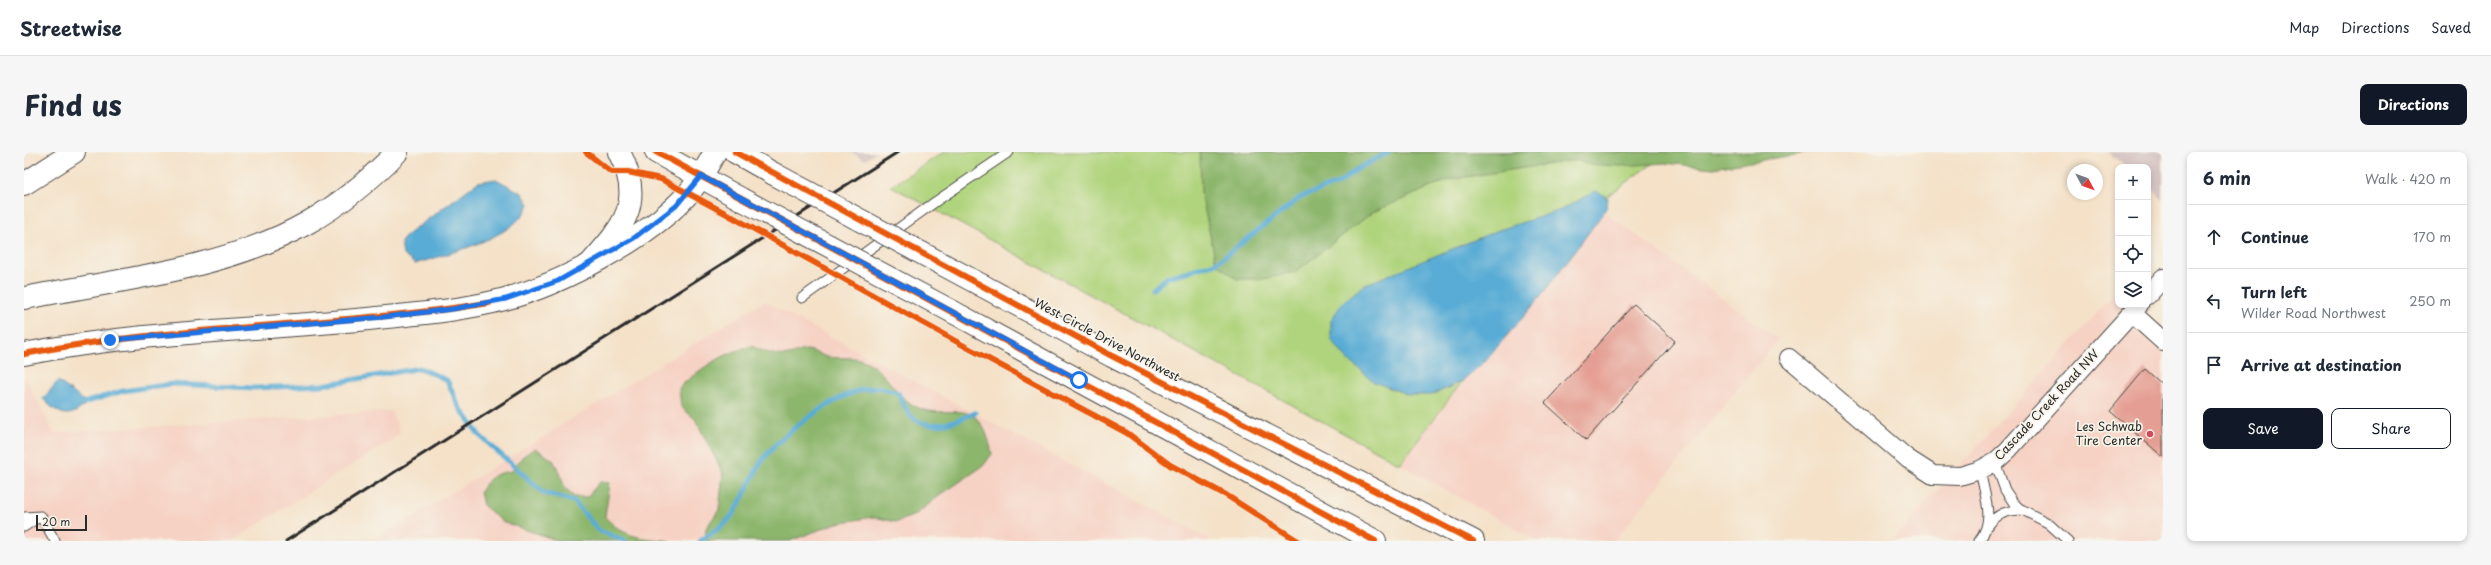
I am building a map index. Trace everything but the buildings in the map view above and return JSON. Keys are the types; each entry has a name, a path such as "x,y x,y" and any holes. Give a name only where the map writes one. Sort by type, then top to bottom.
{"main road":[{"path":"24,184 74,152"},
{"path":"24,298 187,266 264,243 306,224 343,201 397,152"},
{"path":"591,263 613,238 628,215 632,188 619,152"},
{"path":"656,152 1375,541"},
{"path":"24,354 76,344 149,335 340,321 489,303 526,293 558,281 591,263 660,220 688,194 701,176 715,152"},
{"name":"West Circle Drive Northwest","path":"735,152 1112,356 1473,541"}],"street":[{"path":"2151,292 2163,278"},
{"path":"2136,309 2163,341"},
{"name":"Cascade Creek Road NW","path":"1789,358 1922,468 1933,475 1948,477 1960,476 1987,466 2022,436 2136,309"}],"lane":[{"path":"802,298 935,202 1009,152"},
{"path":"1987,466 2013,502 2023,510 2043,520 2068,541"},
{"path":"1985,531 1989,513 1987,466"},
{"path":"1979,541 1993,519 2010,510 2023,510"},
{"path":"24,517 40,516"},
{"path":"24,526 40,516"},
{"path":"40,516 55,541"},
{"path":"2055,541 2057,531"}],"shaded area":[{"path":"851,152 877,152 865,160"},
{"path":"2108,152 2163,152 2163,199 2151,189 2151,164 2122,164"},
{"path":"1595,205 1778,339 1614,541 1537,541 1400,464"},
{"path":"2115,293 2115,308 2141,308 2163,327 2163,541 1892,541"},
{"path":"764,301 1213,541 373,541"},
{"path":"24,376 54,433 391,411 401,434 232,541 24,541"}],"green space":[{"path":"944,152 1669,152 1595,205 1400,464 891,186"},
{"path":"1200,152 1813,152 1713,168 1665,163 1619,166 1587,164 1576,160 1453,179 1373,212 1295,272 1263,279 1237,279 1216,263 1201,193"},
{"path":"751,346 779,355 789,355 809,350 827,357 854,358 863,360 876,368 910,403 923,409 936,412 959,412 969,414 978,420 986,433 992,454 983,466 939,496 915,515 897,522 873,517 837,523 790,541 705,541 706,528 719,510 723,473 695,419 681,407 679,388 712,362 730,353"},
{"path":"535,448 553,460 560,473 564,486 574,497 587,497 600,482 610,483 605,517 620,530 642,538 670,541 559,541 503,522 483,505 480,492 490,479 501,473 512,471 522,457"}],"water":[{"path":"496,179 522,193 529,204 522,216 510,227 480,243 415,264 403,255 401,242 408,234 478,182"},
{"path":"1596,191 1608,198 1607,208 1538,300 1484,362 1461,382 1432,395 1409,395 1374,382 1343,355 1331,339 1331,320 1343,302 1364,285 1496,231 1561,210"},
{"path":"58,381 87,403 81,409 69,414 64,414 54,409 43,399"}],"waterway":[{"path":"1153,289 1168,277 1216,263 1301,197 1339,183 1359,168 1389,152"},
{"path":"80,404 123,391 172,384 254,388 322,385 420,368 447,380 458,405 479,435 544,493 574,501 598,530 625,541"},
{"path":"700,541 729,519 762,461 784,437 815,413 850,394 866,389 881,388 898,393 906,410 911,416 920,422 928,424 944,424 975,413"}],"railway":[{"path":"286,541 898,152"}],"cycle path":[{"path":"586,152 611,172 628,172 661,179 727,214 959,343 1127,433 1170,465 1226,495 1298,541"},
{"path":"656,152 1375,541"},
{"path":"735,152 1112,356 1473,541"},
{"path":"24,354 82,344 140,337 373,317 489,303"}],"place":[{"name":"Les Schwab Tire Center","path":"2150,434"}],"route":[{"path":"110,340 149,335 208,332 384,317 453,309 506,299 558,281 634,238 660,220 676,206 688,194 701,176 741,199 1079,380"}]}
